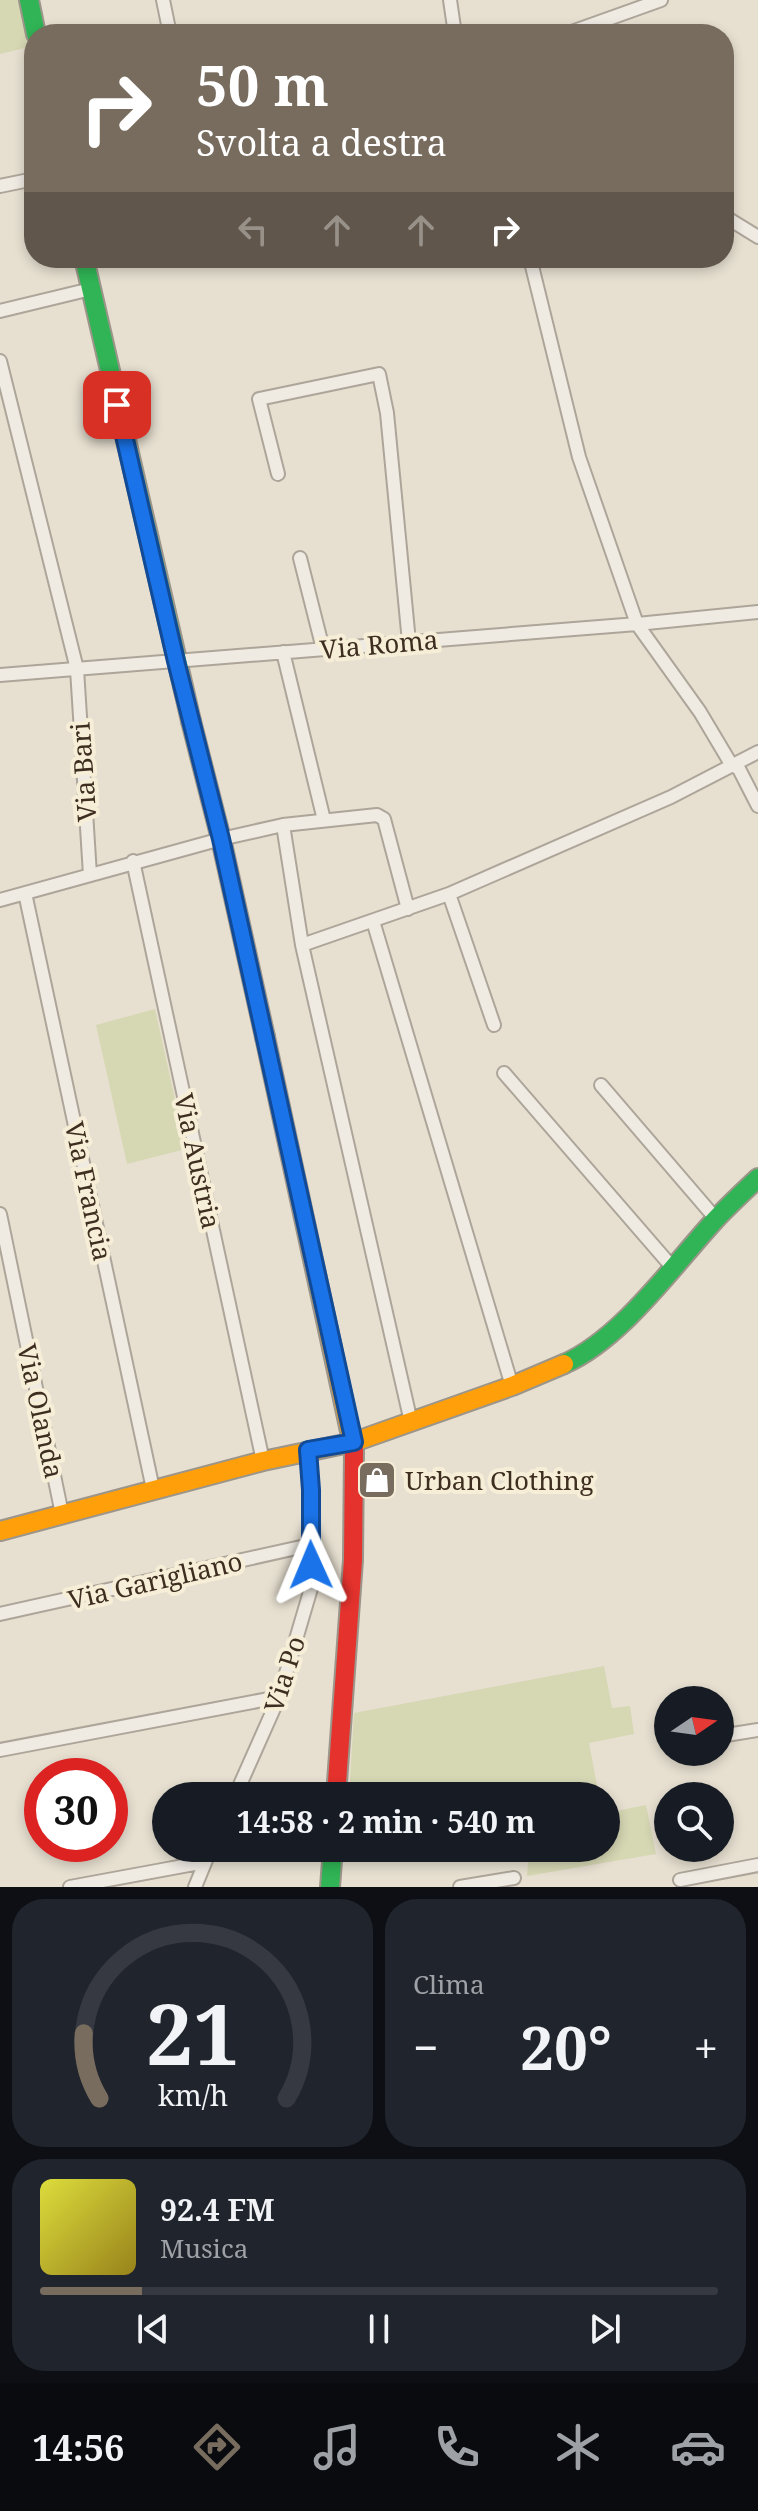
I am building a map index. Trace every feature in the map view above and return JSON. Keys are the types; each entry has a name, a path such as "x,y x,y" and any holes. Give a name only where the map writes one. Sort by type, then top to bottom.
{"street":[{"path":"29,0 34,24"},
{"path":"163,0 168,24"},
{"path":"450,0 454,24"},
{"path":"594,24 661,0"},
{"path":"0,186 24,181"},
{"path":"734,222 758,237"},
{"path":"86,268 176,661 221,839 354,1442 353,1560 337,1782"},
{"path":"532,268 579,457 637,624 700,712 731,764 739,769 758,806"},
{"path":"0,311 91,289"},
{"name":"Via Bari","path":"0,361 77,669 90,875"},
{"path":"278,474 259,399 379,374 387,413 409,642"},
{"path":"300,558 323,649"},
{"name":"Via Roma","path":"0,675 758,612"},
{"path":"283,652 324,820"},
{"path":"302,945 449,894 671,797 758,752"},
{"path":"0,900 133,861 283,825 377,815 384,819 408,909"},
{"path":"283,825 302,945 411,1422"},
{"name":"Via Austria","path":"133,861 263,1461"},
{"name":"Via Francia","path":"25,893 153,1489"},
{"path":"449,894 494,1025"},
{"path":"373,921 512,1386"},
{"path":"504,1073 672,1267"},
{"path":"601,1085 716,1219"},
{"path":"0,1531 263,1461 354,1442 512,1386 570,1361 615,1329 643,1302 716,1219 758,1178"},
{"name":"Via Olanda","path":"0,1214 62,1514"},
{"name":"Via Po","path":"241,1782 279,1697 312,1585 308,1450"},
{"name":"Via Garigliano","path":"0,1614 310,1545"},
{"path":"0,1750 279,1697"},
{"path":"734,1734 758,1730"},
{"path":"70,1887 205,1862"},
{"path":"195,1887 205,1862"},
{"path":"330,1887 332,1862"},
{"path":"680,1880 758,1865"},
{"path":"460,1887 514,1878"}],"green space":[{"path":"0,0 18,0 24,26 24,48 0,54"},
{"path":"155,1009 186,1149 127,1164 96,1025"},
{"path":"604,1666 612,1708 630,1706 634,1734 589,1743 596,1782 350,1782 354,1713"},
{"path":"646,1805 654,1854 620,1860 620,1810"},
{"path":"528,1862 609,1862 527,1876"}],"traffic: fast":[{"path":"29,0 34,24"},
{"path":"86,268 191,721"},
{"path":"564,1364 606,1338 625,1320 714,1221 758,1178"},
{"path":"330,1887 332,1862"}],"traffic: slow":[{"path":"265,1037 354,1450"},
{"path":"0,1531 263,1461 354,1442 512,1386 564,1364"}],"traffic: jam":[{"path":"191,721 265,1037"},
{"path":"337,1782 353,1560 354,1450"}],"place":[{"name":"Urban Clothing","path":"377,1480"}],"route":[{"path":"117,405 221,839 354,1442 308,1450 311,1565"}]}
